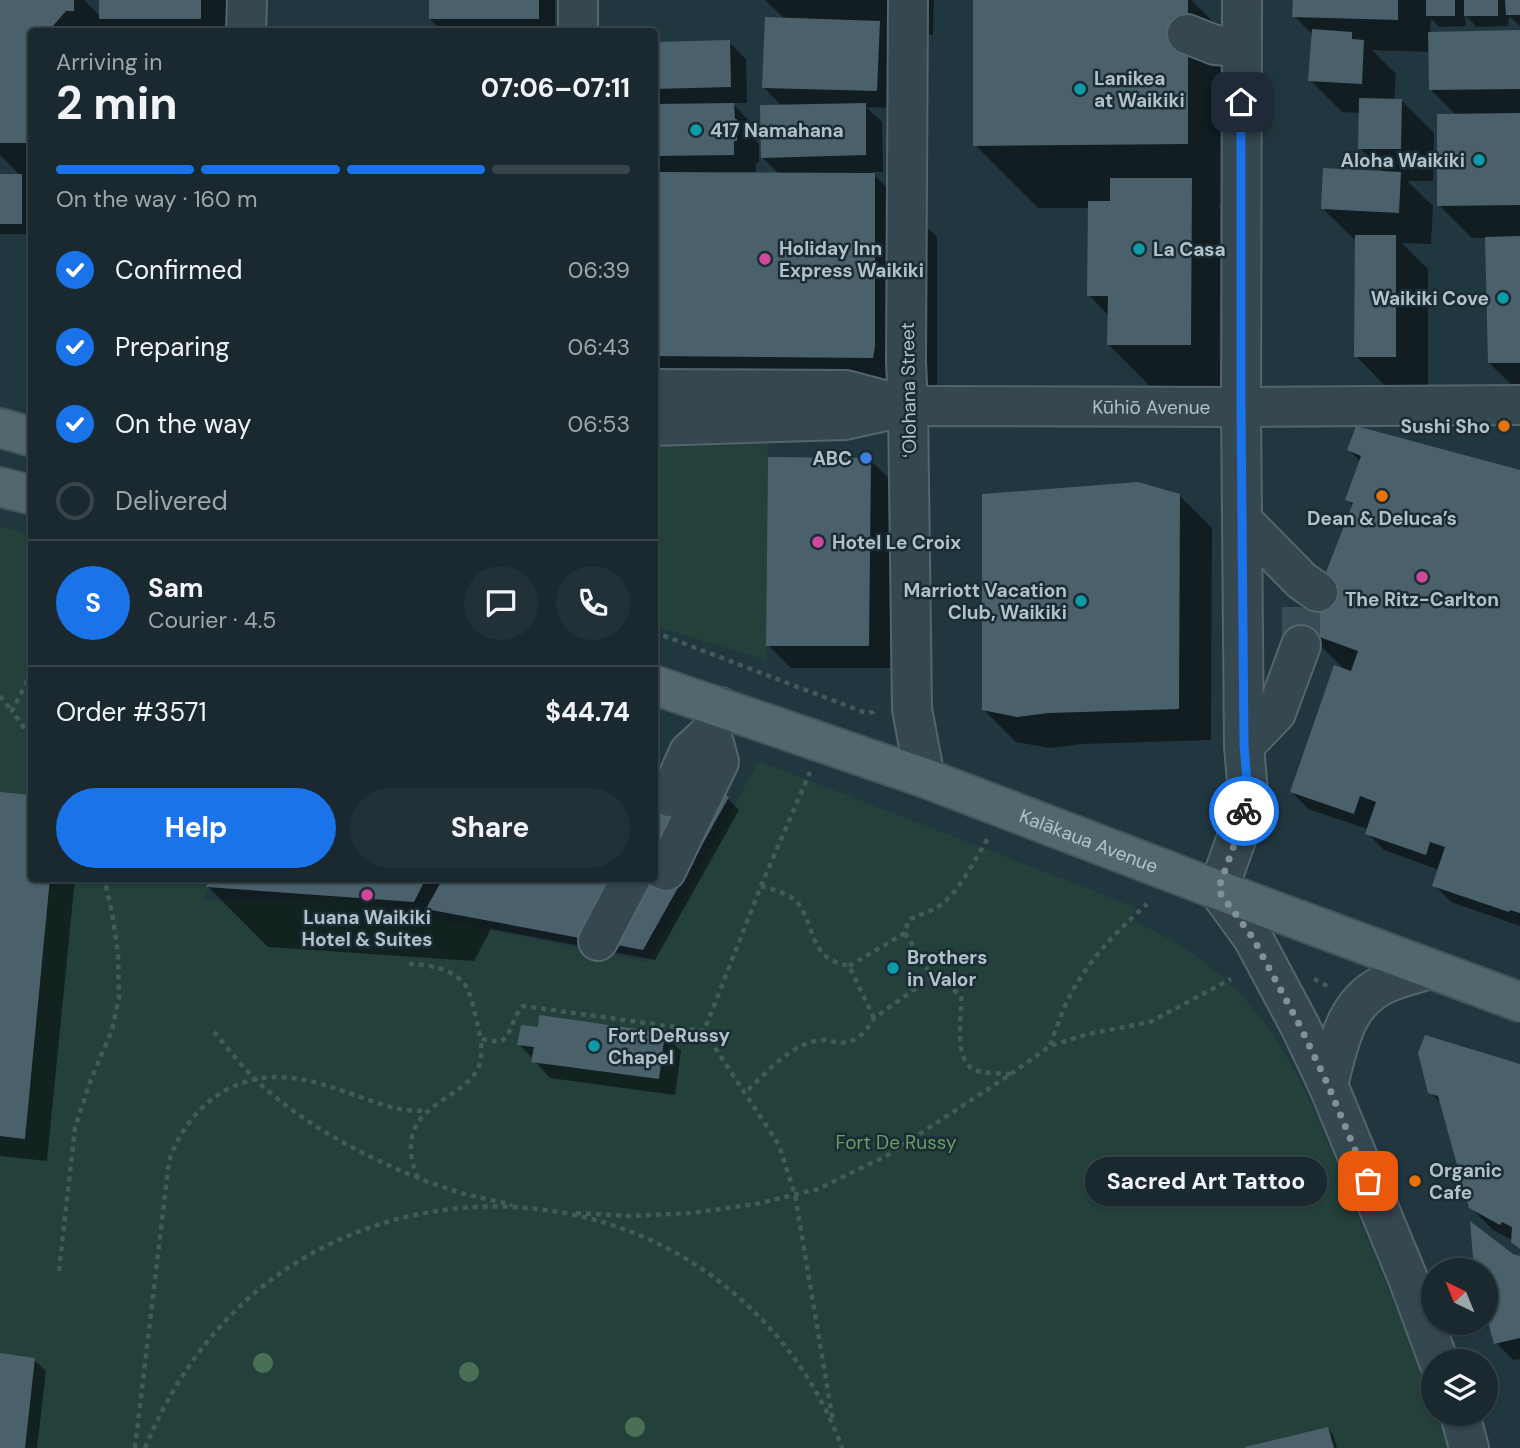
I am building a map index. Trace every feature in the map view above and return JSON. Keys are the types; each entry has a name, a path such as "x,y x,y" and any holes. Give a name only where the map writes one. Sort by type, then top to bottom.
{"main road":[{"path":"0,428 28,437"},
{"name":"Kalākaua Avenue","path":"658,687 715,720 925,778 1520,1002"}],"street":[{"path":"246,28 247,0"},
{"path":"578,0 578,28"},
{"name":"ʻOlohana Street","path":"908,0 906,362 912,709 925,778"},
{"path":"1242,0 1241,407 1244,746 1248,793 1238,834 1218,890 1253,938 1328,1085 1434,1349"},
{"path":"1188,34 1215,45 1241,47"},
{"name":"Kūhiō Avenue","path":"658,389 846,390 908,406"},
{"name":"Kūhiō Avenue","path":"658,426 845,420 908,406 1520,405"},
{"path":"1243,521 1307,590"},
{"path":"1244,746 1276,713 1301,645"},
{"path":"668,797 689,752 715,720"},
{"path":"658,867 666,871 719,762 715,720"},
{"path":"597,941 629,882"},
{"path":"1328,1085 1341,1033 1349,1016 1361,1001 1387,983 1431,969"},
{"path":"1463,1426 1469,1448"}],"path":[{"path":"658,634 869,714 875,711 879,699"},
{"path":"12,711 28,680"},
{"path":"0,696 28,733"},
{"path":"704,1031 761,886 810,772"},
{"path":"849,966 905,933 908,921 920,913 937,908 955,891 988,838"},
{"path":"58,1271 75,1128 90,1082 112,1030 119,997 118,954 105,882"},
{"path":"761,886 774,889 796,901 819,949 829,958 849,966 874,1018"},
{"path":"1050,1046 1073,990 1103,947 1147,904"},
{"path":"905,933 932,977 943,981 961,996 963,1009 959,1032 967,1065 976,1071 1011,1074"},
{"path":"409,964 425,964 441,969 457,978 467,988 481,1039 481,1063 476,1072 455,1093 429,1110 417,1125 411,1142 412,1161 418,1178"},
{"path":"745,1093 781,1059 799,1047 813,1041 839,1043 855,1040 870,1026 874,1018 932,977"},
{"path":"214,1032 255,1080 285,1104 338,1140 418,1178 457,1191 520,1206 565,1212 628,1216 692,1213 756,1204 818,1189 886,1156 1050,1046 1088,1034 1150,1021 1231,979"},
{"path":"481,1039 500,1042 506,1038 516,1013 523,1006 704,1031 779,1145 795,1195 834,1425"},
{"path":"135,1448 169,1161 187,1124 206,1104 230,1088 255,1080 284,1076 311,1080 397,1110 429,1110"},
{"path":"145,1448 156,1420 178,1381 204,1344 268,1282 305,1257 346,1237 431,1211 475,1206 520,1206"},
{"path":"565,1212 608,1223 649,1239 689,1260 725,1285 759,1315 788,1348 813,1385 834,1425 842,1448"}],"green space":[{"path":"767,444 766,660 658,627 658,447"},
{"name":"Fort De Russy","path":"0,526 28,535 28,882 212,882 202,901 332,897 648,962 759,761 1135,907 1130,920 1190,952 1235,988 1258,1014 1296,1073 1326,1137 1421,1369 1421,1426 1444,1426 1452,1448 0,1448"}],"building":[{"path":"0,0 74,0 74,11 66,11 53,28 28,28 28,143 0,143"},
{"path":"99,0 201,0 201,19 99,19"},
{"path":"429,0 539,0 539,19 429,19"},
{"name":"Lanikea at Waikiki","path":"973,0 1188,0 1188,144 973,146"},
{"path":"1293,0 1398,0 1398,20 1292,17"},
{"path":"1426,0 1455,0 1455,16 1426,16"},
{"path":"1464,0 1498,0 1498,16 1464,16"},
{"path":"1505,0 1520,0 1520,15 1506,15"},
{"path":"765,17 880,21 877,91 762,88"},
{"path":"1312,29 1352,32 1352,39 1364,40 1362,84 1308,81"},
{"path":"1520,30 1520,89 1429,90 1428,32"},
{"path":"730,40 731,87 658,89 658,42"},
{"path":"1359,98 1402,99 1401,149 1358,149"},
{"name":"417 Namahana","path":"734,103 737,141 734,141 734,155 658,156 658,104"},
{"path":"866,103 866,155 761,158 760,105"},
{"name":"Aloha Waikiki","path":"1520,113 1520,205 1437,206 1437,114"},
{"path":"1323,168 1401,172 1399,213 1321,209"},
{"name":"Holiday Inn Express Waikiki","path":"658,172 875,173 873,358 658,356"},
{"path":"0,174 22,174 22,224 0,224"},
{"name":"La Casa","path":"1110,178 1192,178 1191,345 1107,345 1108,296 1087,296 1088,201 1110,201"},
{"path":"1355,235 1396,235 1396,357 1354,357"},
{"name":"Waikiki Cove","path":"1520,236 1520,363 1488,363 1485,237"},
{"path":"1356,426 1520,470 1520,913 1509,912 1432,886 1445,847 1430,842 1426,855 1365,834 1376,802 1360,796 1354,814 1290,792 1334,665 1351,671 1358,651 1303,631 1353,503 1345,500 1361,456 1347,450"},
{"name":"Hotel Le Croix","path":"768,457 871,458 869,646 766,646"},
{"name":"Marriott Vacation Club, Waikiki","path":"1138,482 1180,494 1179,709 1049,713 1017,717 982,710 982,494"},
{"path":"704,784 729,797 643,950 426,909 441,882 658,882 658,802"},
{"path":"0,792 28,795 28,882 50,882 25,1139 0,1136"},
{"name":"Luana Waikiki Hotel & Suites","path":"208,882 424,882 414,902 206,887"},
{"name":"Fort DeRussy Chapel","path":"539,1015 665,1033 659,1079 531,1062 534,1047 517,1045 521,1025 538,1027"},
{"path":"1425,1035 1520,1064 1520,1249 1511,1242 1512,1227 1502,1222 1500,1225 1469,1208 1438,1096 1428,1093 1418,1053"},
{"path":"1470,1221 1513,1254 1520,1256 1520,1338 1494,1344 1492,1335 1498,1335 1498,1258 1473,1258"},
{"path":"0,1353 35,1358 25,1448 0,1448"},
{"path":"1328,1427 1334,1448 1245,1447"}],"tunnel":[{"path":"1301,597 1301,645"}],"way so far":[{"path":"1244,811 1218,890 1253,938 1300,1026 1368,1181"}],"place":[{"name":"Lanikea at Waikiki","path":"1080,89"},
{"name":"417 Namahana","path":"696,130"},
{"name":"Aloha Waikiki","path":"1479,160"},
{"name":"La Casa","path":"1139,249"},
{"name":"Holiday Inn Express Waikiki","path":"765,259"},
{"name":"Waikiki Cove","path":"1503,298"},
{"name":"Sushi Sho","path":"1504,426"},
{"name":"ABC","path":"866,458"},
{"name":"Dean & Deluca’s","path":"1382,496"},
{"name":"Hotel Le Croix","path":"818,542"},
{"name":"The Ritz-Carlton","path":"1422,577"},
{"name":"Marriott Vacation Club, Waikiki","path":"1081,601"},
{"name":"Luana Waikiki Hotel & Suites","path":"367,895"},
{"name":"Brothers in Valor","path":"893,968"},
{"name":"Fort DeRussy Chapel","path":"594,1046"},
{"name":"Sacred Art Tattoo","path":"1368,1181"},
{"name":"Organic Cafe","path":"1415,1181"}],"route":[{"path":"1241,102 1244,746 1248,793 1244,811"}]}
